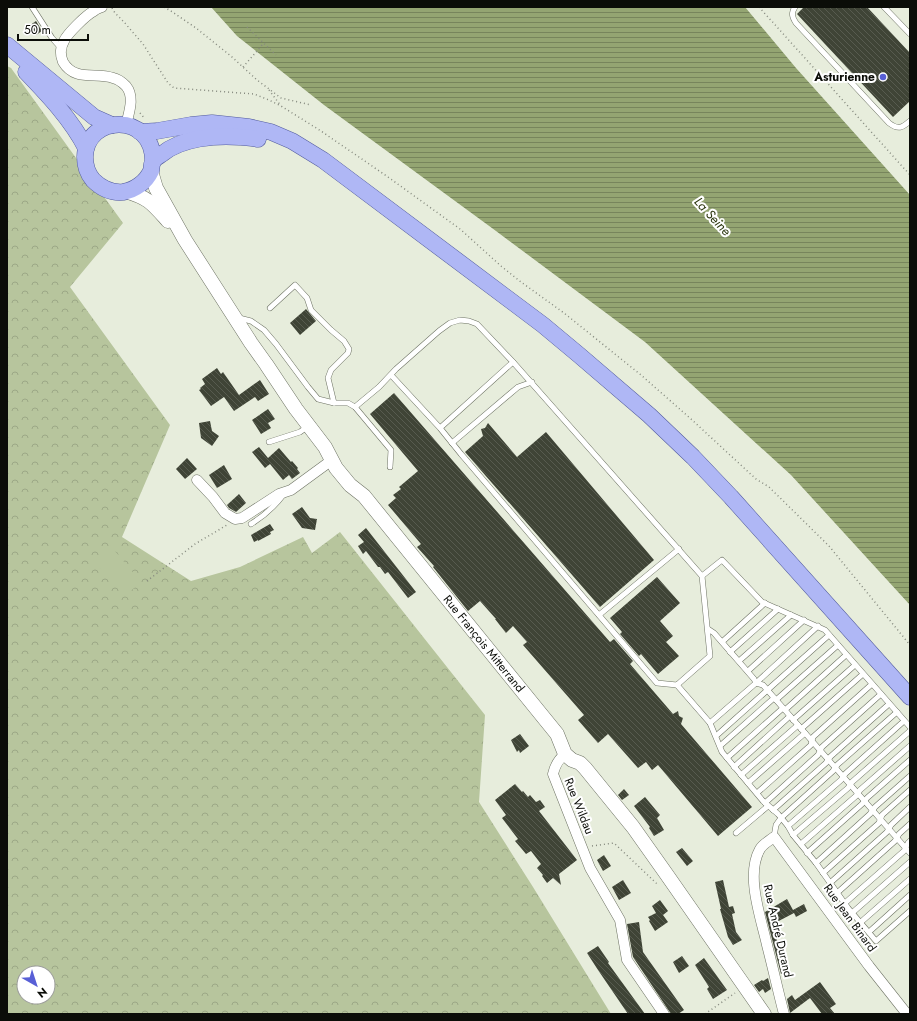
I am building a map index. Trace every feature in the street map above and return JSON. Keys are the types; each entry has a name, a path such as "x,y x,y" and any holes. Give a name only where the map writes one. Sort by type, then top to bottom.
{"main road":[{"path":"7,45 94,117 126,127 157,131 192,125 212,124 249,127 271,132 292,141 323,160 543,325 649,415 693,457 731,497 910,697"},
{"path":"7,51 77,131 86,148"},
{"path":"152,166 153,154 147,138 126,127 102,129 96,134 86,148 85,162 91,177 97,184 115,192 125,192 139,186 146,179 152,166 167,150 179,144 210,137 240,137 267,141 323,160"}],"street":[{"path":"102,7 93,11 69,33 61,48 62,60 69,68 81,75 114,78 127,88 131,104 126,127"},
{"path":"152,166 156,188 185,240"},
{"path":"125,192 139,195 151,202 185,240"},
{"name":"Rue François Mitterrand","path":"185,240 251,343 296,409 325,447 336,468 350,485 364,496 557,734 566,754"},
{"path":"197,480 213,497 225,513 235,519 242,518 279,494 291,490 332,460"},
{"path":"566,754 572,760 580,763 633,827 764,1014"},
{"name":"Rue Wildau","path":"566,754 557,761 553,774 590,868 620,920 627,960 664,1014"},
{"name":"Rue André Durand","path":"774,837 760,849 755,863 754,879 758,910 784,1014"},
{"name":"Rue Jean Binard","path":"774,837 869,966 907,1014"}],"lane":[{"path":"32,7 52,38 61,48"},
{"path":"795,7 792,11 792,17 796,23 889,123 897,128 902,127 910,121"},
{"path":"884,7 910,34"},
{"path":"270,308 295,286 307,298 311,310 347,345 349,349 348,353 331,370 328,378 334,403"},
{"path":"234,317 251,321 264,330 318,398 334,403 348,403 355,407 391,450 390,468"},
{"path":"355,407 379,387 396,368 450,323 460,320 477,324 532,382 702,576 710,656 677,685"},
{"path":"440,428 513,362"},
{"path":"391,375 440,428 452,444 657,683 677,685 710,723 722,752 756,793 788,826 852,913 876,941 910,911"},
{"path":"452,444 518,387 532,382"},
{"path":"270,442 300,432 309,426"},
{"path":"251,524 264,516 279,501 285,492"},
{"path":"599,615 679,549"},
{"path":"702,576 722,560 762,602 824,630 910,727"},
{"path":"722,642 765,603"},
{"path":"730,652 778,609"},
{"path":"739,662 791,615"},
{"path":"748,671 804,620"},
{"path":"710,723 818,626"},
{"path":"708,629 714,633 748,671 756,683 763,685 910,853"},
{"path":"716,736 829,635"},
{"path":"720,746 838,645"},
{"path":"727,758 846,655"},
{"path":"734,767 855,665"},
{"path":"748,783 802,729 863,674"},
{"path":"756,793 811,745 813,738 872,684"},
{"path":"736,833 818,755 822,747 881,694"},
{"path":"773,810 889,704"},
{"path":"774,837 776,825 781,818 837,765 897,712"},
{"path":"788,826 841,780 845,774 904,720"},
{"path":"741,775 802,729"},
{"path":"794,836 910,731"},
{"path":"801,844 910,746"},
{"path":"807,853 910,760"},
{"path":"816,863 910,776"},
{"path":"823,873 879,823 882,815 910,790"},
{"path":"830,883 887,832 891,825 910,808"},
{"path":"837,893 895,842 898,834 910,824"},
{"path":"845,903 904,851 910,841"},
{"path":"852,913 910,862"},
{"path":"861,922 910,879"},
{"path":"869,932 910,895"}],"path":[{"path":"164,7 196,28 232,57 257,80 281,98 311,105"},
{"path":"759,7 910,175"},
{"path":"246,27 276,55"},
{"path":"243,67 263,44"},
{"path":"268,88 281,106"},
{"path":"147,581 195,544 230,524 235,519"},
{"path":"582,847 614,843 661,886"},
{"path":"704,1014 744,986"}],"green space":[{"path":"7,66 11,68 123,223 70,287 170,425 122,537 191,581 240,567 303,537 312,553 340,532 485,715 479,802 611,1014 7,1014"},
{"path":"110,545 141,582 125,596 93,560"}],"water":[{"name":"La Seine","path":"211,7 745,7 796,68 910,195 910,605 791,475 645,342 324,105 237,36"}],"building":[{"name":"Asturienne","path":"804,7 867,7 910,53 910,101 893,117 797,14"},
{"path":"36,21 42,31 36,35 29,26"},
{"path":"306,309 316,321 300,335 290,323"},
{"path":"217,368 221,374 223,372 239,395 260,380 269,394 258,401 255,397 234,411 224,397 211,406 199,390 205,384 202,379"},
{"path":"394,393 610,642 614,639 633,661 630,664 673,714 678,711 679,716 683,718 681,724 752,807 718,836 658,765 652,770 646,762 638,768 608,734 598,743 578,720 584,715 523,645 527,642 513,626 506,633 480,601 468,611 433,567 434,566 417,547 421,544 388,505 396,498 393,495 401,489 399,487 418,471 370,414"},
{"path":"268,409 275,419 268,423 271,428 261,434 252,420"},
{"path":"210,421 212,431 219,436 212,446 201,438 199,423"},
{"path":"488,423 517,457 546,432 654,560 600,607 465,452 483,436 481,429 485,428"},
{"path":"259,447 268,458 279,448 298,468 297,469 300,473 292,479 289,475 283,480 270,464 265,468 252,452"},
{"path":"187,458 197,469 185,479 176,469"},
{"path":"224,465 232,479 217,488 209,475"},
{"path":"239,494 246,503 236,512 227,505"},
{"path":"302,507 310,518 317,519 315,530 302,528 292,514"},
{"path":"270,524 274,530 270,532 271,534 254,542 251,535"},
{"path":"366,528 416,592 408,598 388,572 385,574 366,551 363,554 358,546 364,542 358,535"},
{"path":"657,577 680,603 660,621 673,636 666,642 679,656 658,674 641,654 639,656 620,634 622,632 610,618"},
{"path":"520,734 529,746 520,753 519,750 517,752 511,740"},
{"path":"515,784 528,797 530,795 536,802 540,800 545,807 539,811 577,860 559,874 561,885 553,878 547,883 537,868 541,864 531,851 526,854 515,841 518,839 502,818 506,815 495,800"},
{"path":"624,789 629,795 622,800 618,795"},
{"path":"645,797 660,815 657,818 664,830 654,836 649,828 650,827 634,806"},
{"path":"682,848 693,861 687,866 676,852"},
{"path":"604,855 611,866 603,871 597,860"},
{"path":"623,880 631,893 619,900 612,887"},
{"path":"723,880 729,907 733,906 735,913 732,914 736,932 742,940 733,945 728,937 720,909 715,882"},
{"path":"787,899 793,910 804,904 807,911 796,917 794,913 773,924 783,964 788,972 781,974 765,912"},
{"path":"660,900 668,911 663,915 668,922 655,931 648,917 656,913 652,906"},
{"path":"639,922 643,952 684,1010 678,1014 671,1014 633,957 627,924"},
{"path":"598,946 609,962 608,963 645,1014 628,1014 587,953"},
{"path":"682,956 689,966 679,973 673,962"},
{"path":"704,958 727,990 713,999 707,989 709,987 695,965"},
{"path":"768,978 771,989 765,993 763,989 759,992 754,985"},
{"path":"820,982 836,1004 830,1008 835,1014 822,1014 810,998 790,1013 787,999 792,995 795,1000"}],"place":[{"name":"Asturienne","path":"883,77"}]}
